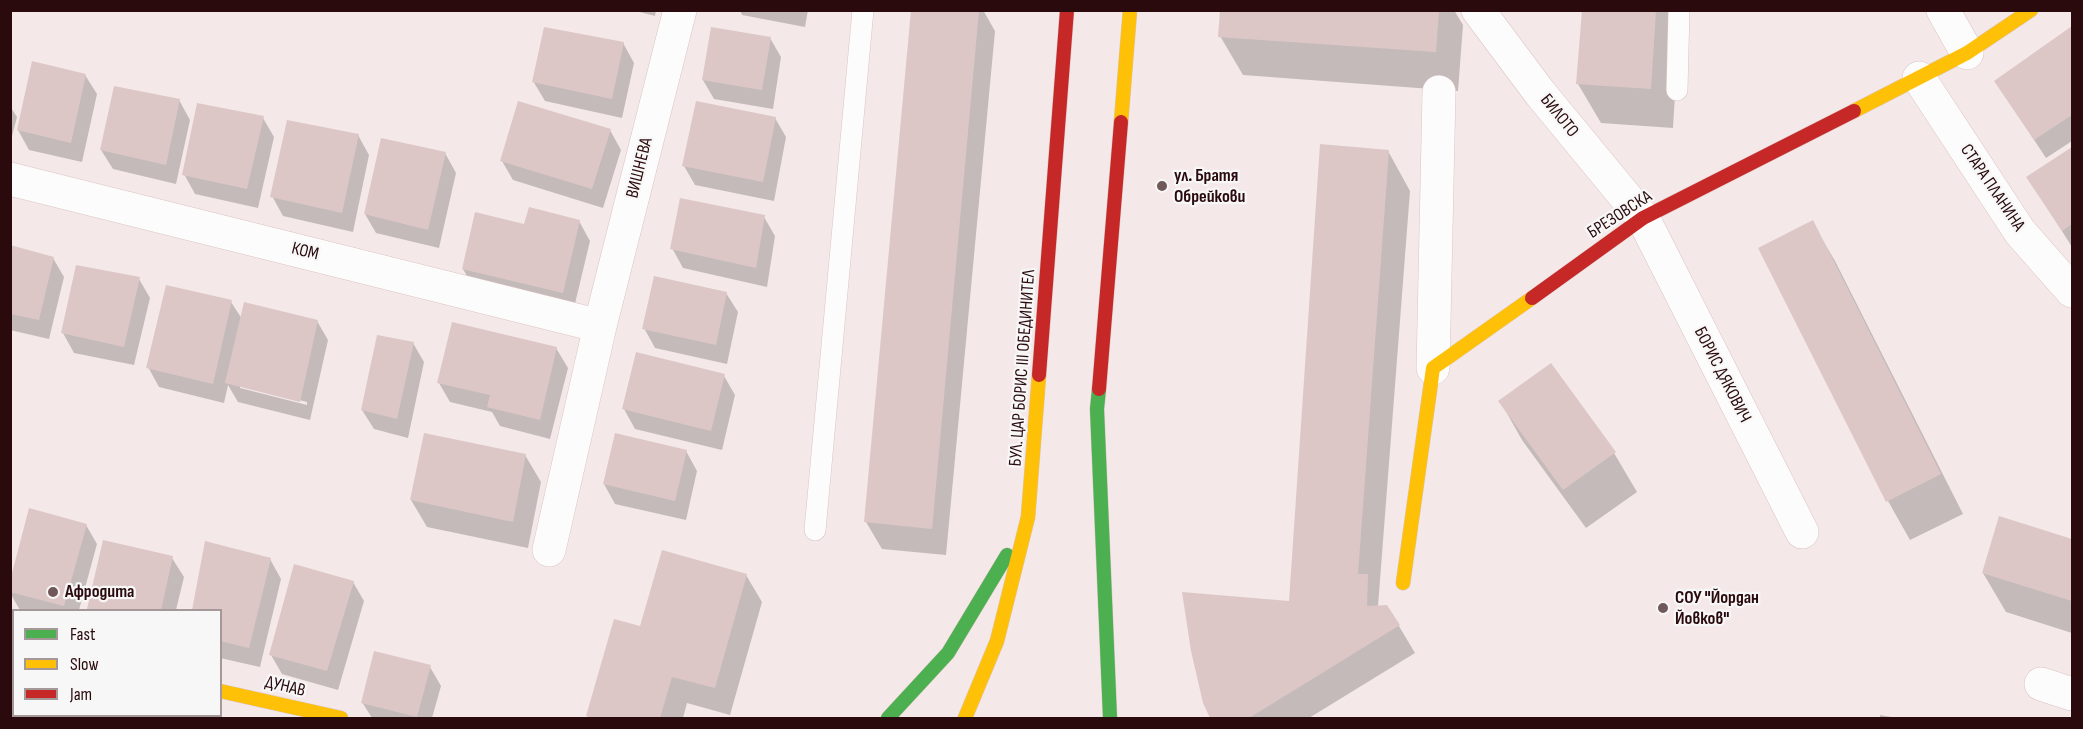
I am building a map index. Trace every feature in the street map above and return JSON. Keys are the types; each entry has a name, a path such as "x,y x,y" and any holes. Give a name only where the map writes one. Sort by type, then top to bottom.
{"main road":[{"name":"БУЛ. ЦАР БОРИС III ОБЕДИНИТЕЛ","path":"965,718 997,640 1028,517 1068,10"},
{"path":"1110,718 1097,409 1130,10"},
{"name":"БРЕЗОВСКА","path":"1433,368 1643,218 1967,53 2031,10"},
{"path":"1403,584 1433,368"},
{"path":"888,718 948,653 1028,517"},
{"name":"ДУНАВ","path":"222,691 332,717"}],"street":[{"name":"ВИШНЕВА","path":"549,550 600,326 680,10"},
{"name":"БИЛОТО","path":"1478,10 1540,93 1643,218"},
{"path":"1943,10 1967,53"},
{"name":"СТАРА ПЛАНИНА","path":"1919,78 2020,232 2073,291"},
{"path":"1433,368 1439,92"},
{"name":"КОМ","path":"10,179 600,326"},
{"name":"БОРИС ДЯКОВИЧ","path":"1643,218 1802,532"},
{"path":"2041,684 2073,694"}],"lane":[{"path":"815,530 863,10"},
{"path":"1677,90 1679,10"}],"building":[{"path":"911,10 979,10 932,529 864,522"},
{"path":"1220,10 1439,10 1436,52 1218,37"},
{"path":"1582,10 1656,10 1651,89 1576,84"},
{"path":"2072,26 2072,115 2034,140 1994,81"},
{"path":"544,27 624,42 612,99 532,82"},
{"path":"711,27 771,37 762,90 702,80"},
{"path":"32,61 86,74 71,143 17,130"},
{"path":"114,86 180,99 166,165 100,150"},
{"path":"518,101 611,129 592,189 500,161"},
{"path":"696,101 776,117 763,182 682,166"},
{"path":"197,103 264,116 247,189 182,175"},
{"path":"287,120 359,134 342,213 270,197"},
{"path":"381,138 446,152 428,230 364,214"},
{"path":"1320,144 1389,150 1358,574 1368,574 1367,606 1387,605 1400,625 1249,718 1210,718 1203,703 1191,651 1182,592 1289,601"},
{"path":"2072,147 2072,224 2062,231 2026,177"},
{"path":"680,198 765,215 756,268 670,249"},
{"path":"529,207 580,220 563,293 462,269 475,212 524,224"},
{"path":"1813,220 1941,474 1886,502 1758,248"},
{"path":"10,245 54,257 39,320 10,314"},
{"path":"76,265 140,277 124,347 61,333"},
{"path":"654,276 727,292 716,345 642,329"},
{"path":"166,285 232,300 213,384 146,368"},
{"path":"244,302 318,320 300,402 225,383"},
{"path":"452,322 557,347 540,420 487,407 490,395 437,383"},
{"path":"377,335 414,342 397,419 361,410"},
{"path":"636,352 725,374 711,431 622,409"},
{"path":"1551,363 1616,452 1563,490 1498,401"},
{"path":"424,433 526,454 513,522 410,500"},
{"path":"615,433 687,450 675,501 603,484"},
{"path":"29,508 87,524 64,606 10,592 10,581"},
{"path":"1999,516 2072,539 2072,601 1982,573"},
{"path":"103,540 173,556 161,609 87,609"},
{"path":"205,541 271,558 249,648 222,641 222,609 192,609"},
{"path":"662,550 747,574 715,688 672,677 660,718 586,716 614,619 640,626"},
{"path":"294,564 354,581 327,671 269,655"},
{"path":"374,651 431,665 417,717 361,703"}],"traffic: fast":[{"path":"1099,389 1097,409 1110,718"},
{"path":"888,718 948,653 1007,555"}],"traffic: slow":[{"path":"1121,122 1130,10"},
{"path":"1854,111 1967,53 2031,10"},
{"path":"1403,583 1433,368 1532,298"},
{"path":"965,718 997,641 1028,517 1039,375"},
{"path":"222,691 341,718"}],"traffic: jam":[{"path":"1039,375 1067,10"},
{"path":"1532,298 1643,218 1854,111"},
{"path":"1099,389 1121,122"}],"place":[{"name":"ул. Братя Обрейкови","path":"1162,186"},
{"name":"Афродита","path":"53,592"},
{"name":"СОУ \"Йордан Йовков\"","path":"1663,608"}]}
